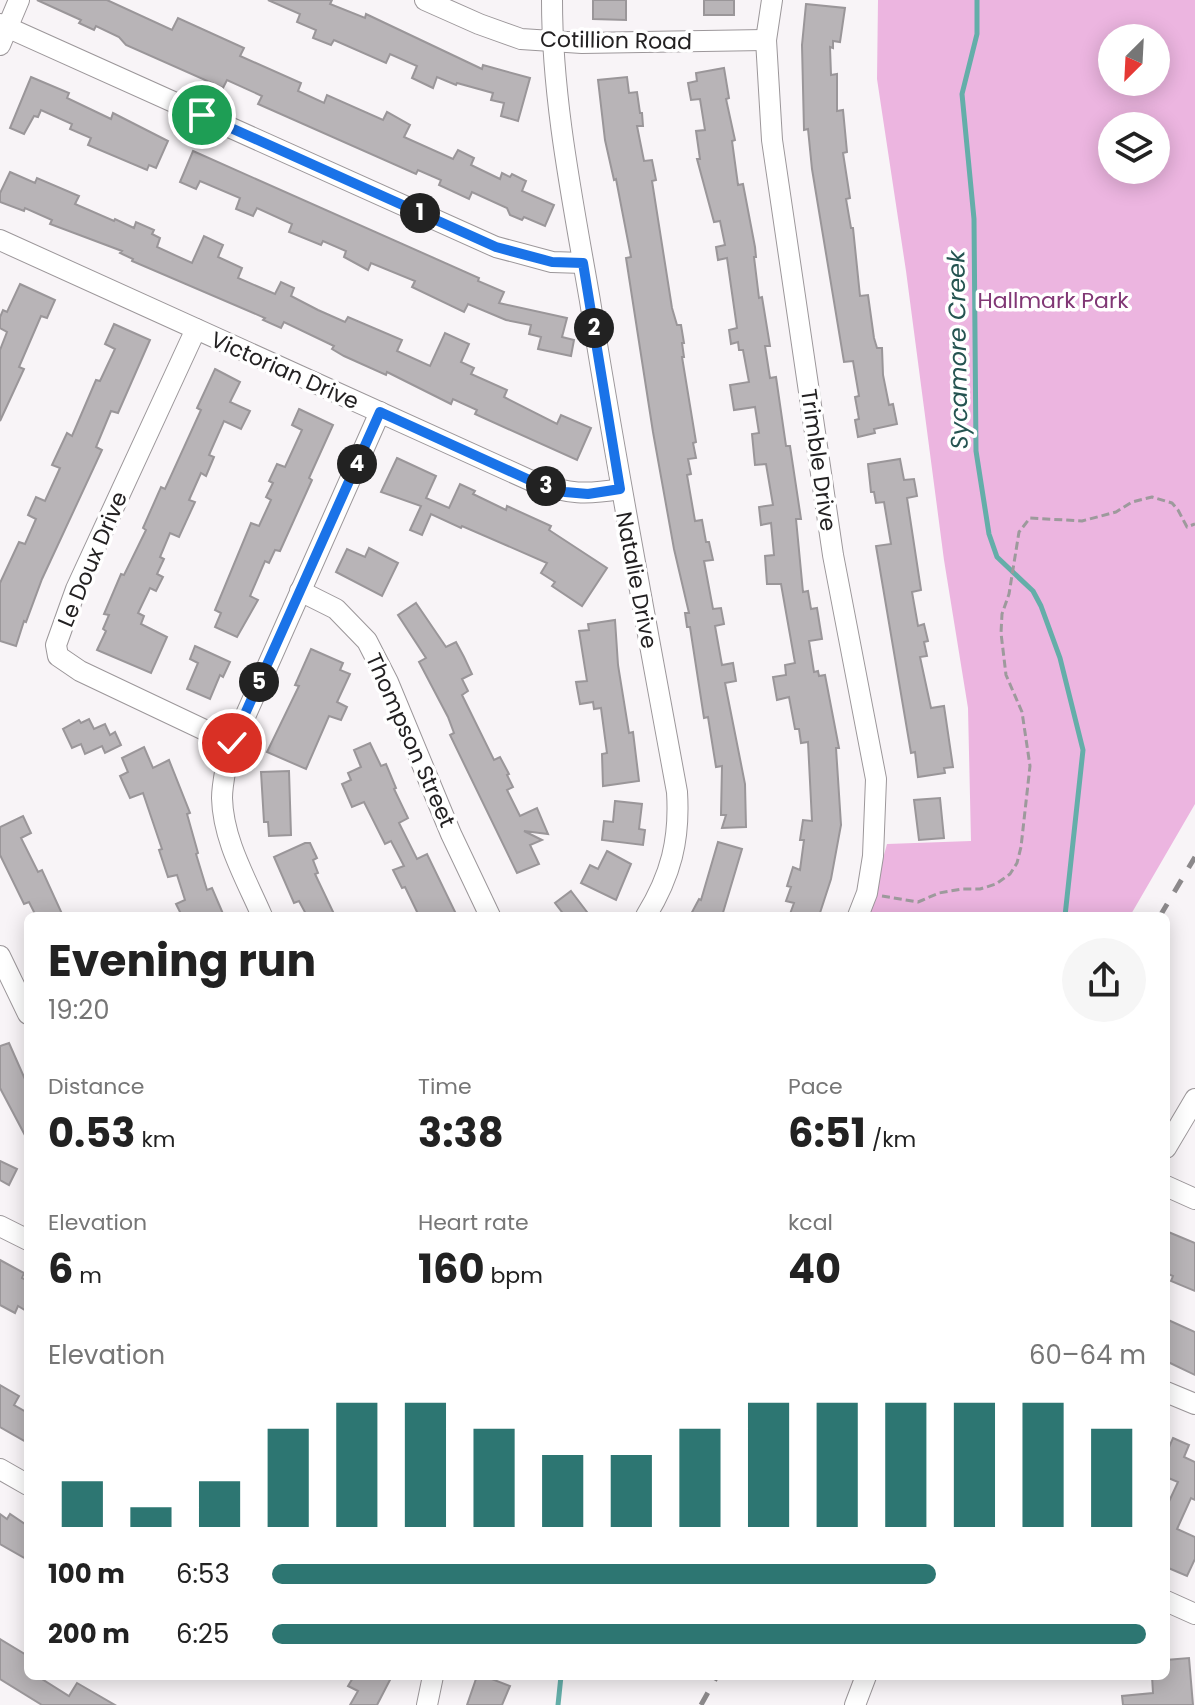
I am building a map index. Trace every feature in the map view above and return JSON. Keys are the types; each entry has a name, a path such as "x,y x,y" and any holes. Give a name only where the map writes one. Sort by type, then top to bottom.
{"street":[{"path":"19,0 2,32 496,247 552,262 583,263"},
{"name":"Cotillion Road","path":"425,0 521,39 552,42 766,40"},
{"name":"Natalie Drive","path":"552,0 556,82 583,263 620,489 677,792 679,824 676,846 667,874 648,912"},
{"name":"Trimble Drive","path":"772,0 766,40 772,140 833,555 876,779 876,826 867,893 860,912"},
{"name":"Victorian Drive","path":"0,240 536,483 565,492 588,494 620,489"},
{"name":"Le Doux Drive","path":"196,329 76,589 56,645 58,656 80,671 232,743"},
{"path":"260,912 233,851 225,822 222,797 232,743 380,412"},
{"name":"Thompson Street","path":"300,591 336,609 367,641 388,682 451,834 488,912"},
{"path":"0,956 24,1006"},
{"path":"1170,1141 1195,1099"},
{"path":"1170,1188 1195,1199"},
{"path":"0,1226 24,1238"},
{"path":"1170,1394 1195,1404"},
{"path":"0,1469 24,1483"},
{"path":"1170,1603 1195,1614"},
{"path":"427,1705 432,1680"},
{"path":"855,1705 864,1680"}],"path":[{"path":"867,893 918,902 939,893 980,889 996,884 1010,874 1017,863 1030,766 1022,712 1002,658 1002,614 1009,594 1019,532 1030,518 1082,521 1116,512 1143,498 1152,497 1172,503 1187,527 1195,524"}],"green space":[{"name":"Hallmark Park","path":"878,0 1195,0 1195,804 1132,912 868,912 887,844 971,841 968,708 944,560 877,79"}],"building":[{"path":"37,0 107,0 172,30 178,18 244,48 240,56 301,83 298,91 324,103 327,95 383,120 387,112 410,125 404,137 453,159 458,150 474,158 471,165 500,179 502,173 510,177 512,174 526,181 522,191 554,205 545,226 510,215 507,208 472,192 469,199 439,185 441,180 418,170 416,174 258,104 262,96 227,80 223,88 126,45 119,37 96,26 94,30 79,23 81,20"},
{"path":"268,0 332,0 330,4 365,18 366,14 482,69 483,65 530,78 518,121 501,116 504,103 491,100 493,93 456,85 437,77 433,88 412,78 417,66 390,54 386,63 334,40 331,45 313,38 316,30 297,22 300,14"},
{"path":"593,0 626,0 626,20 593,19"},
{"path":"704,0 734,0 734,15 704,15"},
{"path":"806,4 845,8 840,42 833,41 833,48 830,47 831,75 837,74 837,111 843,110 847,152 843,153 850,198 846,199 853,228 860,296 868,295 874,338 877,348 882,348 889,405 893,404 897,424 874,429 875,433 858,437 855,397 859,396 853,361 844,362 808,129 804,130 802,45"},
{"path":"724,68 738,185 743,184 755,247 759,298 762,297 770,346 765,346 770,378 776,377 786,446 790,446 801,519 796,519 803,592 808,591 811,609 817,608 822,639 809,641 814,672 818,671 819,676 825,675 839,748 836,748 841,825 831,879 820,912 791,912 794,903 786,901 793,867 800,870 803,820 812,821 808,742 801,743 799,729 795,729 789,697 777,700 773,677 786,675 785,665 795,663 781,584 767,584 765,556 774,555 771,523 761,525 759,507 773,505 766,464 755,465 752,434 759,433 755,407 734,410 730,385 749,382 743,350 739,350 738,342 731,344 729,330 737,328 727,258 718,260 716,247 725,245 720,221 714,222 697,159 700,159 696,131 705,130 700,99 691,100 688,83 697,81 696,73"},
{"path":"31,77 69,93 67,98 111,119 113,113 168,141 156,168 149,165 147,170 88,145 91,138 70,129 72,124 41,110 24,134 10,128"},
{"path":"627,77 629,93 637,92 642,113 643,126 637,126 644,161 652,160 656,180 652,181 672,308 677,325 681,325 684,343 682,357 696,442 693,443 696,458 688,459 691,474 687,475 695,521 702,520 713,560 704,561 713,609 721,608 724,624 715,626 722,665 733,663 736,681 725,683 745,784 746,827 722,828 726,815 721,815 722,766 716,767 708,717 704,718 690,627 687,627 685,613 689,613 653,432 626,258 631,257 605,140 598,80"},
{"path":"193,151 479,278 478,281 504,292 499,303 567,318 562,337 574,340 571,356 538,349 541,337 529,334 531,325 506,320 468,304 464,312 412,287 415,281 371,263 368,270 344,257 346,251 289,232 292,224 257,208 253,216 236,209 240,198 200,181 196,189 180,182"},
{"path":"10,172 35,183 37,178 79,196 75,204 114,221 134,228 136,222 154,230 152,234 160,238 157,247 192,263 204,236 223,245 218,257 242,268 238,278 275,294 281,282 294,288 291,296 318,310 345,322 348,317 402,340 397,351 430,366 445,333 469,344 461,362 474,368 471,374 507,390 504,397 557,424 561,415 591,428 577,460 475,414 477,410 453,399 451,404 387,372 386,375 344,356 332,349 334,346 284,322 281,328 263,320 265,318 132,261 120,253 122,251 50,224 52,220 25,208 24,211 0,202 0,193"},
{"path":"20,284 55,300 47,318 41,316 19,367 24,369 0,421 0,350 7,332 0,328 0,317 3,310 7,312"},
{"path":"114,324 150,340 118,413 111,411 96,447 102,450 42,579 16,646 0,641 0,583 19,542 25,544 36,519 28,515 36,497 45,501 60,468 52,465 67,433 72,436 96,380 100,381 115,349 105,344"},
{"path":"215,369 240,382 230,402 250,411 241,429 224,421 209,455 214,457 206,476 201,473 189,500 195,502 179,537 170,533 160,557 164,559 157,574 163,577 156,591 150,588 138,613 144,616 141,624 167,637 151,673 97,650 106,631 103,629 109,615 104,614 121,574 124,575 146,530 143,528 161,487 165,489 201,410 197,408"},
{"path":"299,409 333,425 280,551 275,550 269,563 265,561 250,596 258,600 237,637 215,627 221,613 215,610 251,523 259,526 271,500 266,497 277,464 285,467 302,430 292,425"},
{"path":"397,458 436,476 426,498 449,508 460,484 506,510 507,506 551,526 549,530 607,568 582,606 552,586 555,582 541,573 547,563 431,514 422,535 410,530 421,506 381,492"},
{"path":"900,459 904,480 914,479 917,496 907,498 921,590 912,592 918,626 924,624 928,641 924,642 927,656 920,657 931,708 944,706 953,767 944,768 945,773 918,777 915,752 911,753 876,546 891,544 884,502 876,503 874,492 871,492 868,464"},
{"path":"369,548 398,563 382,596 336,572 347,549 365,557"},
{"path":"416,603 446,647 456,642 464,657 472,674 462,679 468,691 462,695 494,760 500,757 509,774 513,787 507,790 520,816 537,808 548,834 524,831 542,840 530,845 539,864 517,873 450,735 454,733 448,717 419,662 426,658 398,615"},
{"path":"615,620 618,665 629,733 633,732 639,781 603,786 602,754 607,753 601,708 594,709 593,702 580,704 576,682 587,681 579,631 589,630 588,624"},
{"path":"195,646 230,662 223,677 220,675 210,699 187,689 198,663 190,659"},
{"path":"311,649 343,663 340,670 350,674 337,702 347,707 341,720 329,716 306,769 267,752 299,686 295,685"},
{"path":"89,719 94,729 105,724 110,735 115,732 121,745 105,753 102,746 85,754 81,744 72,748 63,729 79,720 81,723"},
{"path":"370,743 381,766 386,764 408,818 399,823 417,859 427,854 455,912 417,912 405,887 402,888 393,870 404,866 391,841 385,844 364,802 352,807 342,784 351,780 348,773 361,767 354,750"},
{"path":"144,747 153,768 169,760 190,813 187,814 207,890 212,888 222,912 180,912 176,904 185,900 177,875 168,877 143,793 130,798 120,776 128,772 122,758"},
{"path":"289,771 291,835 269,836 268,822 264,822 261,772"},
{"path":"940,798 944,838 919,840 914,800"},
{"path":"615,801 642,804 639,829 645,830 643,845 602,840 604,821 613,822"},
{"path":"23,816 31,833 21,838 38,872 42,870 61,912 34,912 29,902 24,904 0,855 0,827"},
{"path":"718,842 742,849 723,912 692,912 701,900"},
{"path":"310,843 317,858 313,860 318,873 315,874 333,912 305,912 299,901 294,903 274,857"},
{"path":"607,851 631,864 616,900 581,883 590,865 598,869"},
{"path":"571,891 587,912 562,912 555,903"},
{"path":"9,1043 24,1077 24,1133 0,1088 0,1046"},
{"path":"0,1161 17,1169 9,1185 0,1180"},
{"path":"1170,1233 1195,1243 1195,1291 1171,1281 1173,1276 1170,1275"},
{"path":"0,1260 24,1273 24,1310 18,1306 15,1313 0,1305"},
{"path":"1170,1321 1195,1332 1195,1375 1170,1363"},
{"path":"0,1385 19,1396 14,1405 24,1411 24,1441 0,1427"},
{"path":"1173,1438 1189,1445 1184,1457 1195,1462 1195,1500 1191,1498 1177,1529 1195,1537 1195,1559 1187,1576 1170,1569 1170,1499 1178,1482 1170,1479 1170,1445"},
{"path":"0,1514 7,1519 10,1514 24,1523 24,1558 0,1544"},
{"path":"0,1639 24,1654 24,1680 43,1680 69,1696 77,1683 115,1705 42,1705 0,1679"},
{"path":"1189,1658 1193,1705 1123,1705 1122,1696 1153,1693 1152,1680 1170,1680 1170,1660"},
{"path":"352,1680 390,1680 377,1705 350,1705 358,1691 348,1686"},
{"path":"476,1680 494,1680 510,1686 502,1705 467,1705"}],"waterway":[{"name":"Sycamore Creek","path":"977,0 977,34 962,94 974,219 976,451 989,534 997,557 1033,591 1041,606 1060,658 1083,750 1065,912"},
{"name":"Sycamore Creek","path":"558,1705 561,1680"}],"railway":[{"path":"1162,912 1195,857"},
{"path":"701,1705 715,1680"}],"route":[{"path":"202,115 496,247 552,262 583,263 620,489 588,494 565,492 536,483 380,412 232,743"}]}
